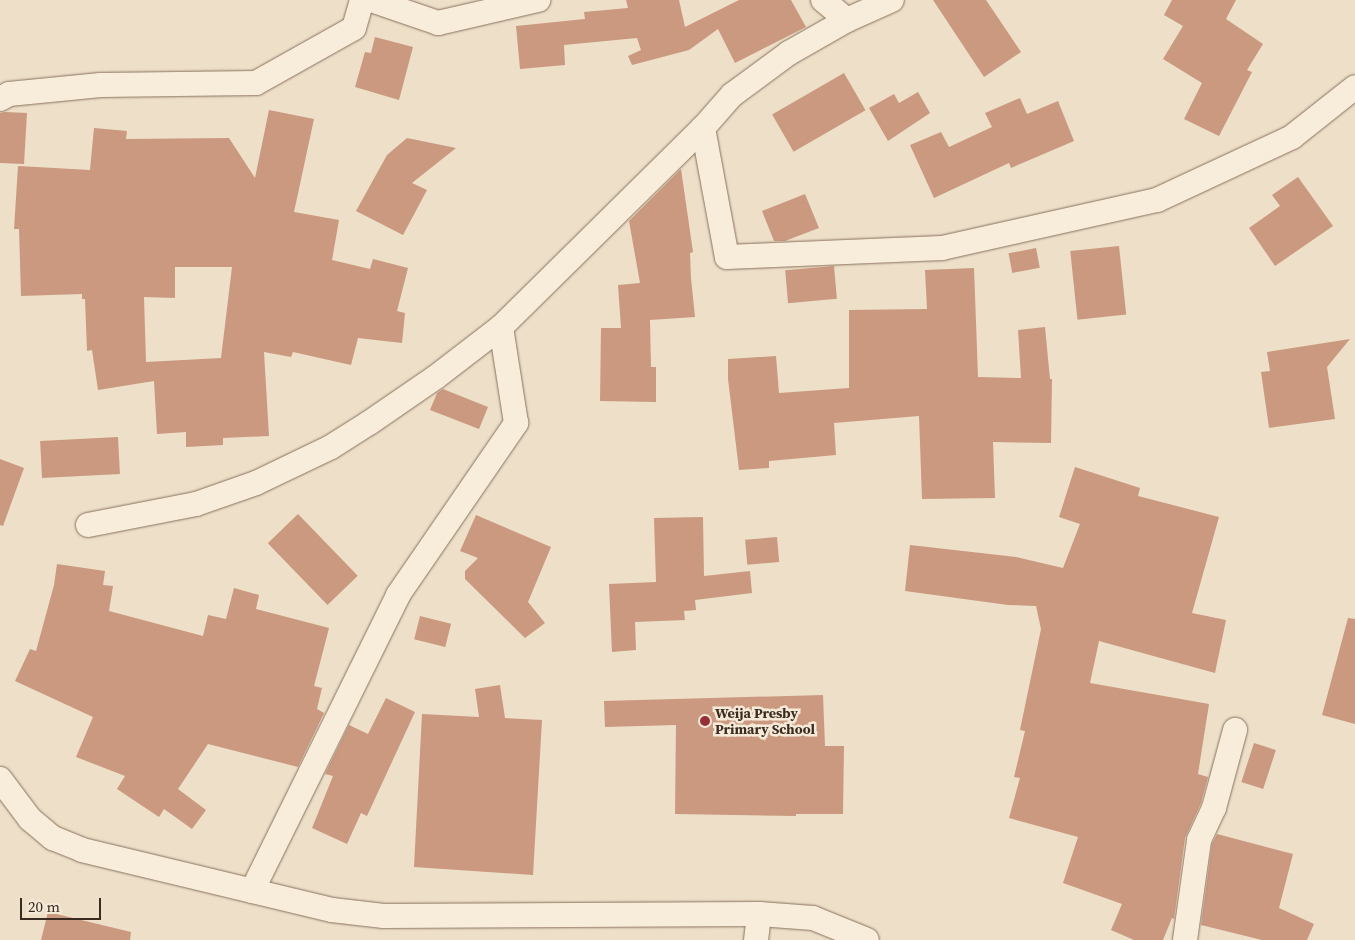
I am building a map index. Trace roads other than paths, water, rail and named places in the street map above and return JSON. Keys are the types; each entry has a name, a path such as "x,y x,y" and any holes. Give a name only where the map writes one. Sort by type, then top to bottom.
{"street":[{"path":"0,99 9,94 101,85 256,83 354,28 362,0"},
{"path":"371,0 438,24 538,0"},
{"path":"823,0 847,20"},
{"path":"88,525 196,504 256,483 331,446 369,423 436,377 501,327 703,128 732,95 789,53 847,20 892,0"},
{"path":"703,128 727,257 942,248 1157,200 1292,137 1355,87"},
{"path":"252,891 398,595 516,423 501,327"},
{"path":"1185,940 1199,840 1214,808 1236,730"},
{"path":"0,778 30,819 53,838 82,850 332,910 384,916 759,914 813,918 867,940"},
{"path":"756,940 759,914"}],"place":[{"name":"Weija Presby Primary School","path":"705,721"}]}
